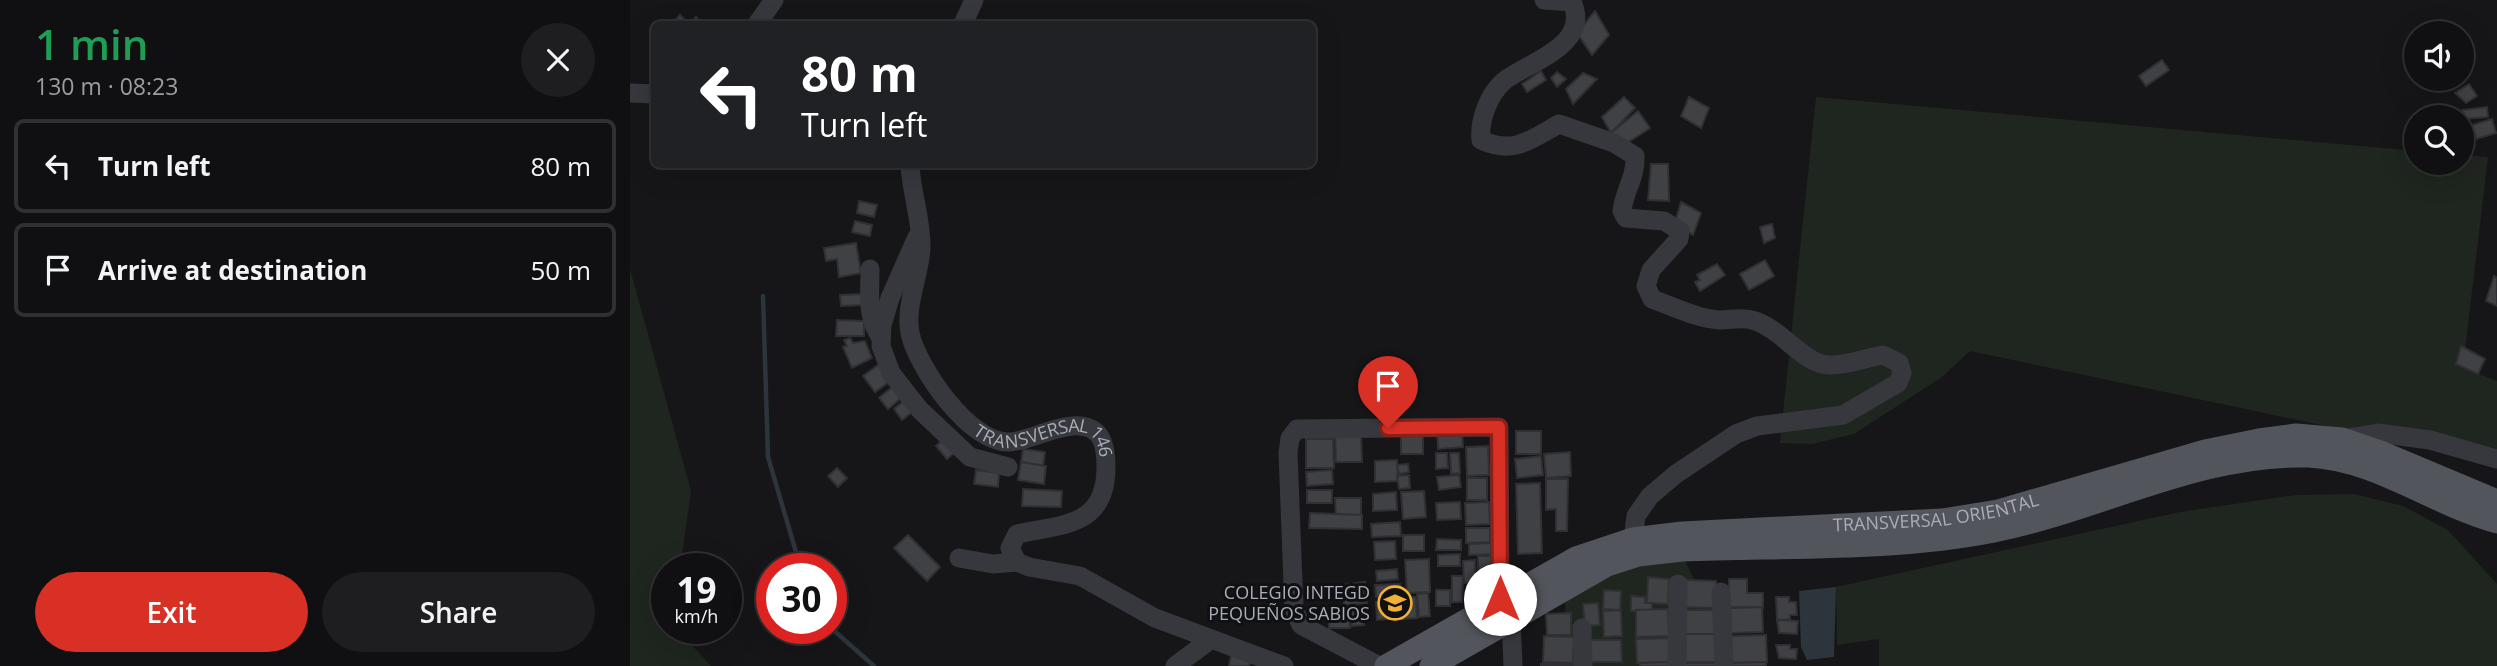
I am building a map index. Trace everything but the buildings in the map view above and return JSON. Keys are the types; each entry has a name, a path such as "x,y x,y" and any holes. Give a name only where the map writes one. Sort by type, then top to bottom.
{"main road":[{"name":"TRANSVERSAL ORIENTAL","path":"1431,666 1576,558 1633,539 1682,533 1942,520 1998,511 2205,451 2259,440 2296,435 2342,439 2383,453 2497,501"},
{"name":"TRANSVERSAL ORIENTAL","path":"1386,666 1506,609 1607,565 1638,555 1949,538 2048,518 2157,483 2236,462 2276,457 2339,459 2375,470 2497,522"}],"street":[{"path":"759,21 774,0"},
{"path":"964,21 974,0"},
{"path":"1544,0 1572,2 1575,15 1572,29 1549,55 1507,79 1497,88 1479,126 1480,140 1495,147 1515,148 1559,124 1614,143 1636,156 1633,184 1623,201 1622,211 1626,218 1664,222 1680,231 1679,239 1651,270 1646,286 1652,299 1697,316 1719,320 1748,318 1770,326 1811,360 1827,365 1891,356 1899,363 1902,373 1898,383 1843,415 1757,425 1736,434 1676,474 1650,496 1636,516 1633,539"},
{"path":"630,93 651,94"},
{"name":"TRANSVERSAL 146","path":"911,168 920,230 910,332 925,369 972,428 1006,443 1080,426 1094,431 1104,442 1105,478 1099,502 1092,513 1073,524 1017,534 1010,548 1017,562"},
{"path":"881,338 890,298 920,230"},
{"path":"870,269 869,312 872,324 881,338 891,373 920,410 970,457 1008,467"},
{"path":"1379,666 1301,625 1294,609 1288,453 1290,438 1297,429 1499,427 1506,609 1513,666"},
{"path":"2342,439 2378,433 2402,436 2437,442 2497,459"},
{"path":"959,558 993,564 1017,562 1029,567 1080,576 1155,618 1284,666"},
{"path":"1677,666 1678,584"},
{"path":"1721,592 1724,666"},
{"path":"1582,628 1583,666"},
{"path":"1175,666 1210,640"}],"shaded area":[{"path":"1816,97 2404,150 2404,175 2474,175 2474,156 2488,157 2463,368 2497,381 2497,462 1970,351 1942,377 1854,434 1812,444 1780,443 1772,518"},
{"path":"630,269 691,491 682,553 651,553 651,644 691,644 711,666 630,666"},
{"path":"2354,494 2403,506 2448,530 2497,584 2497,666 1879,666 1879,639 1837,645 1836,587 2180,512 2295,495"},
{"path":"1681,552 1736,666 1563,666 1566,590"},
{"path":"1836,587 1834,657 1807,660 1801,647 1799,591"}],"waterway":[{"path":"763,296 768,457 796,553"},
{"path":"847,642 874,666"}],"place":[{"name":"COLEGIO INTEGD PEQUEÑOS SABIOS","path":"1395,603"}],"route":[{"path":"1388,428 1499,427 1500,599"}]}
